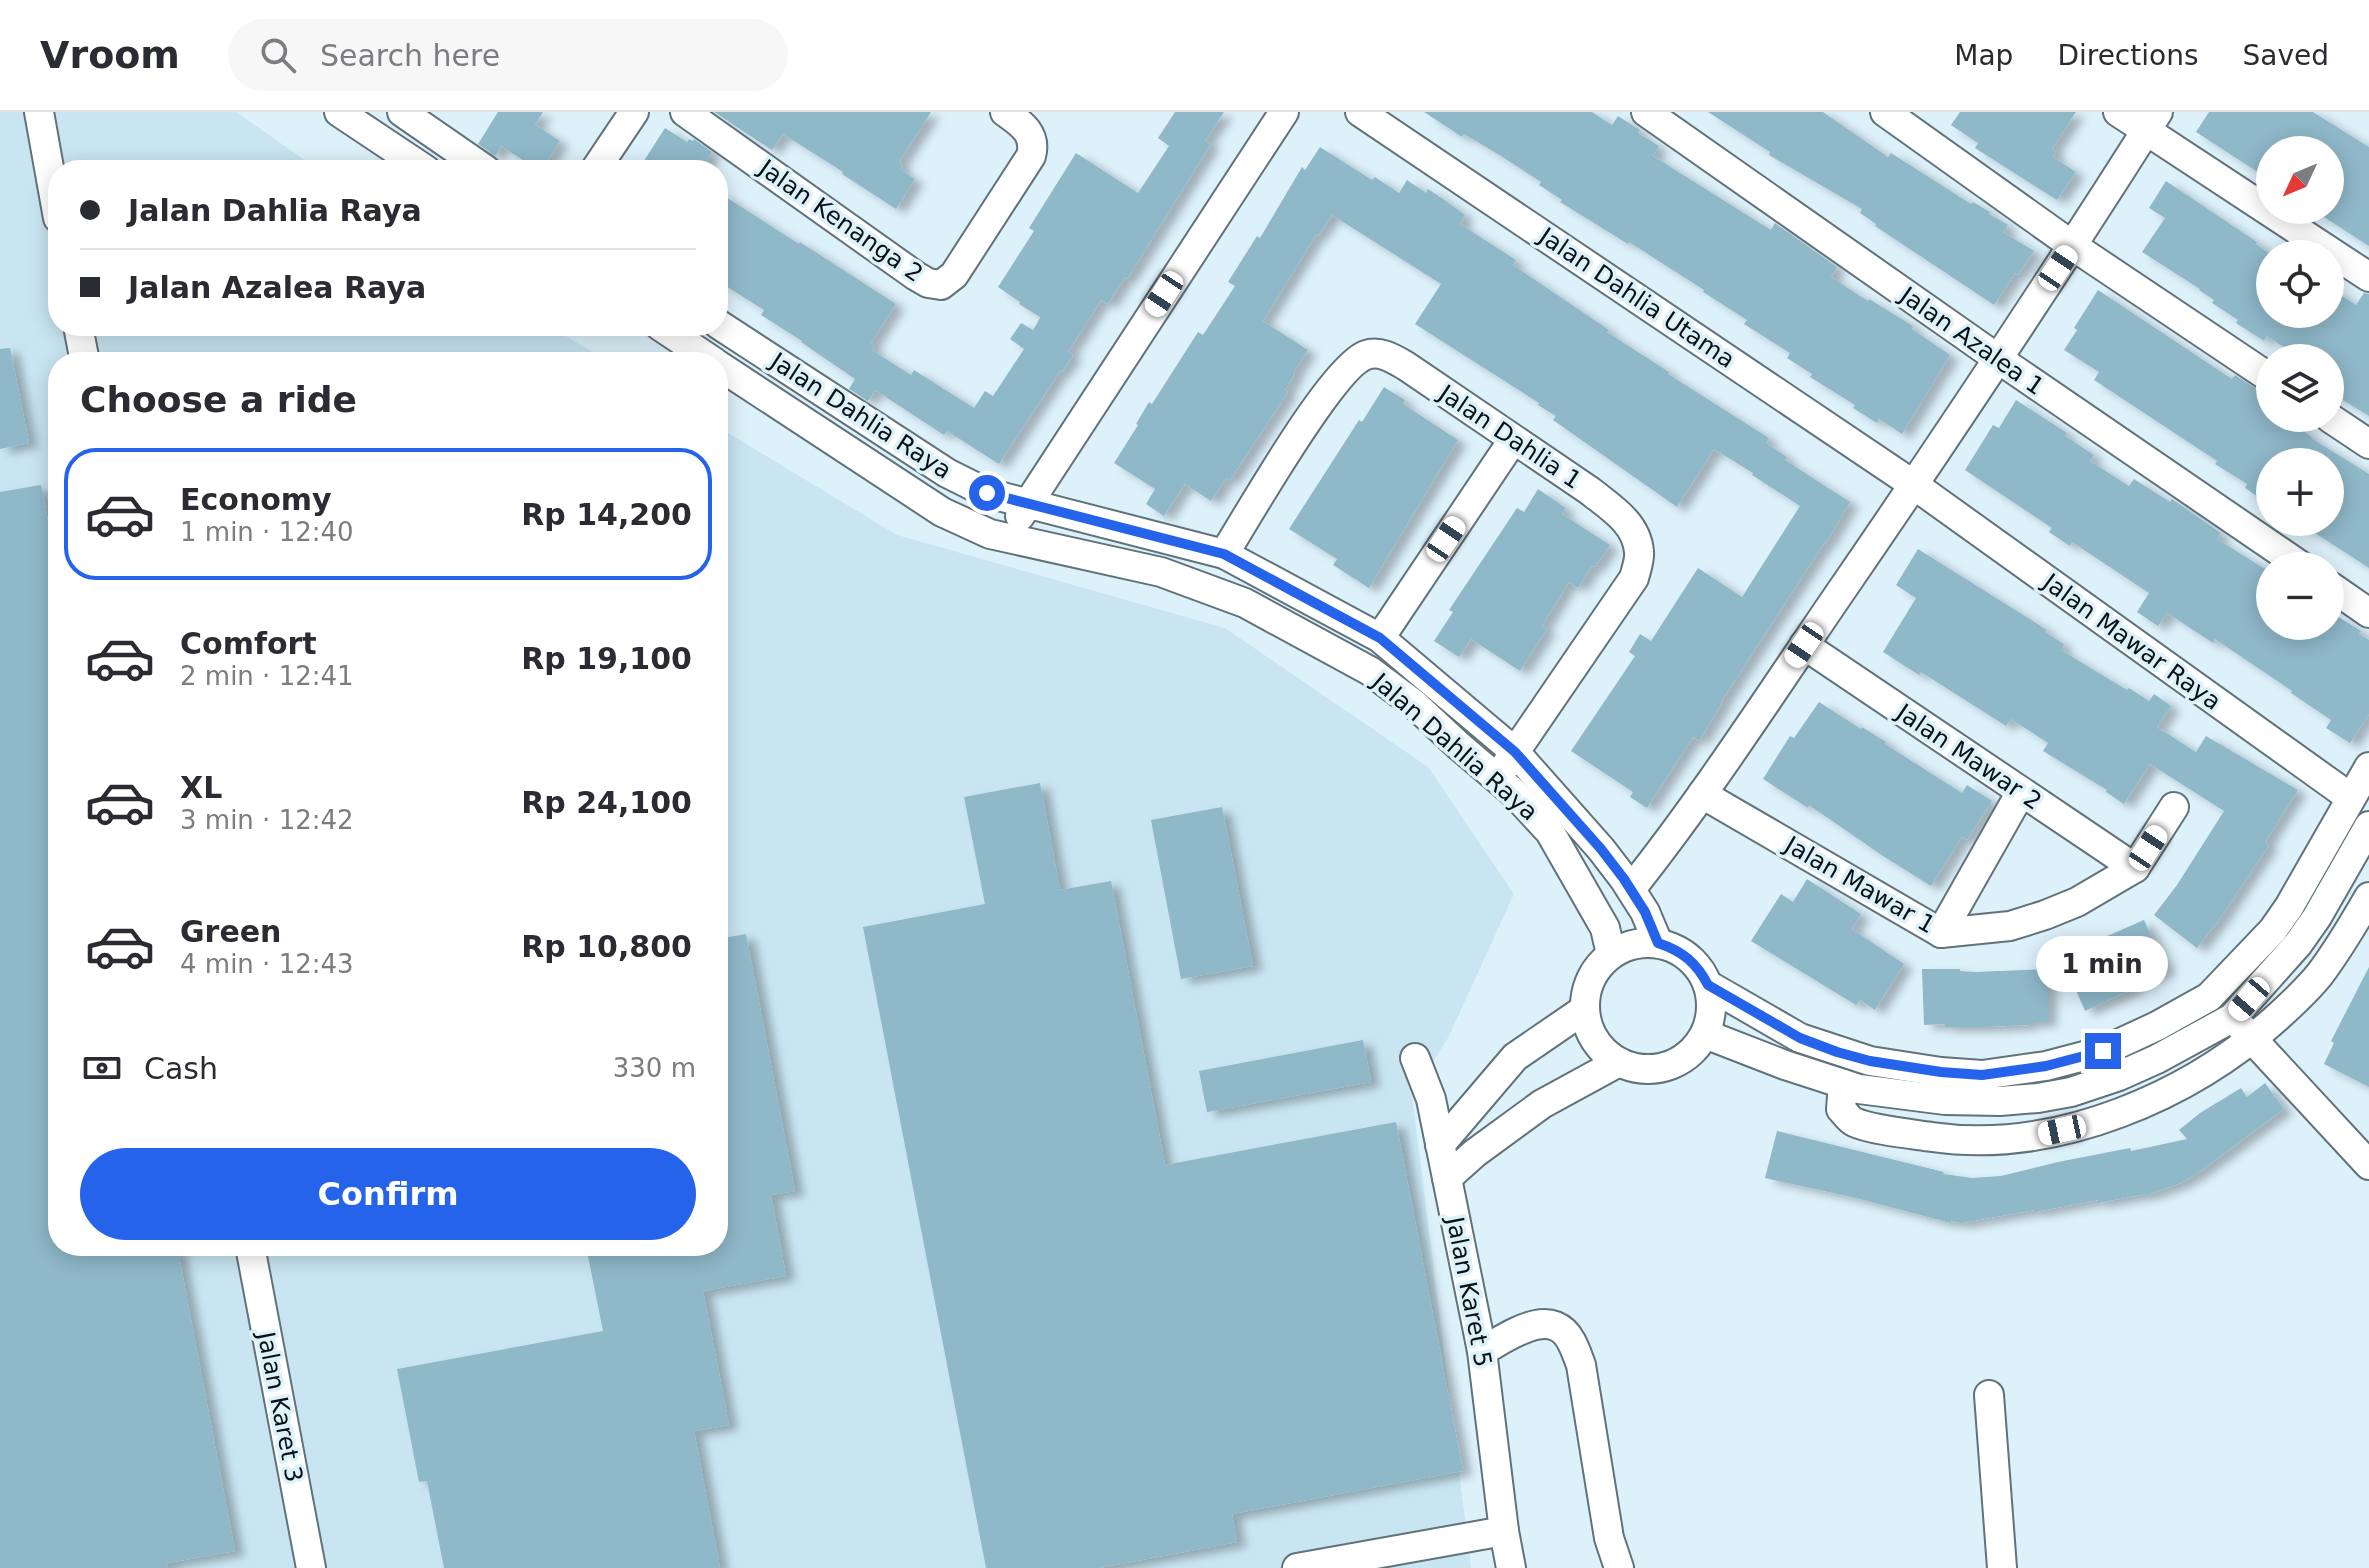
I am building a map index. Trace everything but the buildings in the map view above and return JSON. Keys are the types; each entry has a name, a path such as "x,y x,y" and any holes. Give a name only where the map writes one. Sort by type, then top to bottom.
{"street":[{"path":"39,112 48,162"},
{"path":"339,112 411,160"},
{"path":"402,112 472,160"},
{"path":"602,160 634,112"},
{"name":"Jalan Kenanga 2","path":"685,112 916,276 928,283 941,285 954,275 1031,156 1034,147 1032,136 1005,112"},
{"path":"1008,538 1284,112"},
{"name":"Jalan Dahlia Utama","path":"1360,112 1914,485"},
{"name":"Jalan Azalea 1","path":"1646,112 2281,552"},
{"path":"1885,112 2073,246 2256,369"},
{"path":"2118,112 2152,122 2369,277"},
{"path":"1631,889 1702,794 1914,485 2152,122"},
{"name":"Jalan Dahlia Raya","path":"728,331 947,473 987,493 1224,554 1380,638 1515,752 1601,849 1631,889 1658,943"},
{"name":"Jalan Dahlia Raya","path":"675,336 699,352"},
{"name":"Jalan Dahlia 1","path":"1224,554 1321,400 1354,362 1368,354 1386,355 1619,513 1634,532 1640,553 1634,578 1497,778"},
{"name":"Jalan Dahlia Raya","path":"728,371 942,512 990,534 1161,572 1245,603 1370,671 1414,704 1513,792 1550,832 1605,928 1611,954"},
{"path":"2344,427 2369,444"},
{"path":"1380,638 1513,440"},
{"name":"Jalan Mawar Raya","path":"1914,485 2351,798"},
{"path":"2344,596 2369,613"},
{"name":"Jalan Mawar 2","path":"1804,645 2135,868"},
{"path":"1708,985 1800,1038 1837,1052 1884,1063 1982,1075 2046,1066 2103,1051 2209,997 2273,930 2369,767"},
{"path":"1941,933 2021,792"},
{"name":"Jalan Mawar 1","path":"1702,794 1941,933 2010,926 2077,902 2135,868 2174,807"},
{"path":"1705,1034 1859,1089 1945,1100 2038,1098 2071,1092 2119,1076 2232,1018 2298,944 2369,826"},
{"path":"1843,1084 1841,1109 1852,1121 1900,1133 1952,1140 2013,1140 2062,1130 2120,1112 2204,1073 2253,1039 2319,975 2369,897"},
{"path":"1658,943 1674,948 1700,970 1708,985 1710,1018 1705,1034 1683,1059 1651,1069 1634,1067 1619,1062 1605,1052 1595,1039 1588,1025 1586,993 1591,978 1611,954 1626,946 1658,943"},
{"path":"2209,997 2253,1039 2369,1165"},
{"path":"1440,1145 1515,1057 1585,1009"},
{"name":"Jalan Karet 5","path":"1415,1058 1431,1099 1482,1351 1511,1568"},
{"path":"1447,1178 1475,1153 1542,1104 1619,1062"},
{"name":"Jalan Karet 3","path":"252,1256 311,1568"},
{"path":"1482,1351 1537,1324 1550,1323 1564,1331 1571,1340 1581,1365 1609,1538 1619,1568"},
{"path":"1989,1395 2002,1568"},
{"path":"1297,1568 1504,1531"}],"shaded area":[{"path":"0,112 236,112 305,160 48,160 48,336 566,336 592,352 48,352 48,1256 728,1256 728,433 897,535 1225,628 1428,767 1514,894 1448,1038 1412,1095 1471,1568 0,1568"}],"route":[{"path":"987,493 1224,554 1380,638 1515,752 1624,879 1645,912 1658,943 1688,957 1708,985 1800,1038 1870,1061 1982,1075 2022,1071 2103,1051"}]}
